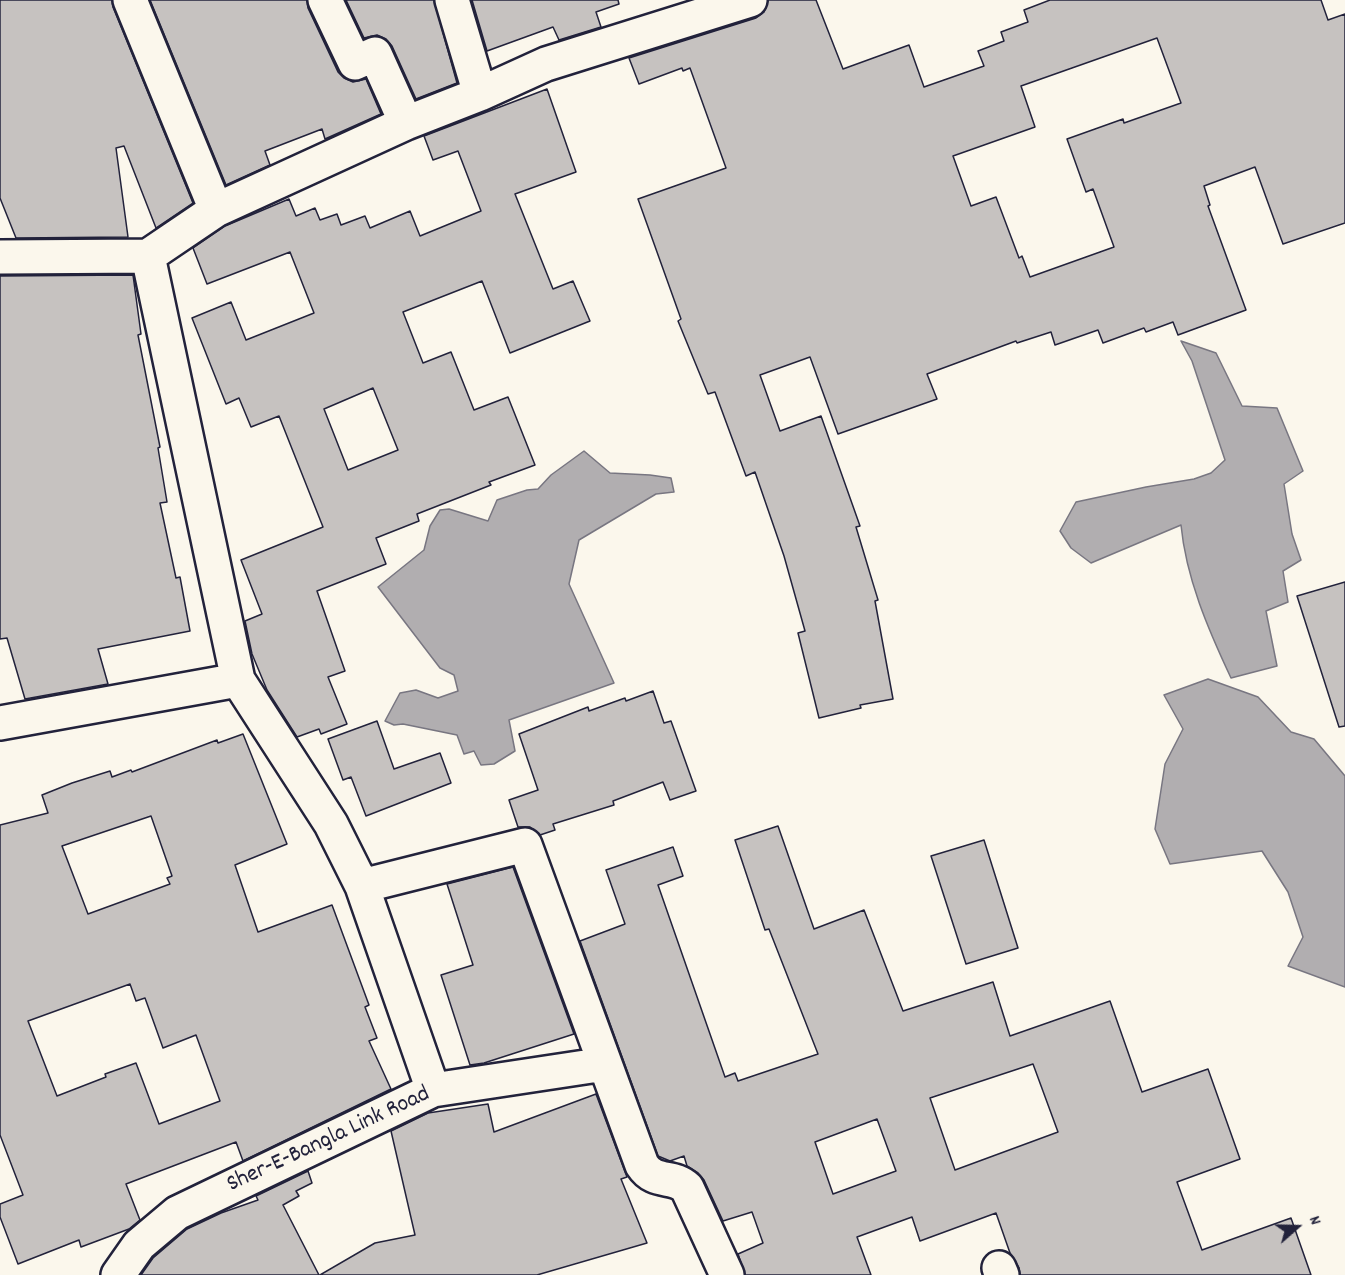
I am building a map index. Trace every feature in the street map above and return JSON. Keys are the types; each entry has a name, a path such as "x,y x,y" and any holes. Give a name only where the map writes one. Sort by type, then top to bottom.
{"street":[{"path":"130,0 216,210"},
{"path":"325,0 355,63 375,54 406,123"},
{"path":"452,0 480,94"},
{"path":"0,256 148,256 216,210 406,123 480,94 546,63 750,0"},
{"path":"148,256 238,680 331,824 362,886 433,1090"},
{"path":"0,723 238,680"},
{"path":"362,886 525,845 642,1165 654,1178 682,1183 687,1188 727,1275"},
{"name":"Sher-E-Bangla Link Road","path":"118,1275 138,1245 177,1213 433,1090 605,1064"}],"shaded area":[{"path":"1181,341 1216,353 1242,406 1277,408 1303,471 1284,484 1292,534 1301,560 1283,571 1288,602 1266,611 1277,666 1231,678 1206,622 1193,584 1181,525 1091,563 1071,548 1060,531 1076,502 1194,479 1211,473 1225,460 1192,361"},
{"path":"584,451 610,473 671,478 674,492 656,494 579,540 569,584 614,683 509,720 515,751 494,764 481,765 474,751 464,754 457,735 403,724 394,725 385,721 400,693 416,690 438,698 458,691 454,675 440,668 378,587 424,550 430,526 440,510 449,509 488,521 497,500 527,490 538,489 551,475"},
{"path":"1208,679 1258,697 1291,732 1314,739 1345,776 1345,987 1288,966 1303,937 1288,892 1262,851 1170,864 1155,829 1165,764 1183,729 1164,695"}],"building":[{"path":"0,0 112,0 193,203 156,228 124,146 116,148 128,237 16,238 0,198"},
{"path":"150,0 307,0 308,8 338,72 353,82 366,79 381,114 325,139 322,129 265,151 270,165 226,185"},
{"path":"346,0 434,0 457,83 416,99 392,46 386,39 377,35 364,38"},
{"path":"472,0 618,0 619,4 596,12 601,27 559,40 553,27 487,51"},
{"path":"768,0 816,0 843,69 909,45 924,87 984,66 978,51 1004,41 1001,32 1028,22 1024,10 1050,0 1321,0 1328,20 1345,14 1345,223 1283,244 1255,167 1204,186 1210,205 1208,206 1246,310 1178,335 1173,322 1146,332 1144,328 1103,343 1098,330 1055,345 1051,332 1017,343 1016,341 927,374 937,399 838,434 810,357 760,375 780,431 821,416 860,526 856,527 878,600 875,601 893,699 860,705 861,708 819,718 798,633 805,631 784,556 755,472 746,476 715,392 708,394 678,321 681,319 638,199 726,168 690,68 683,71 682,68 639,84 629,58 756,18 764,12","holes":["1157,38 1181,103 1124,123 1123,119 1067,139 1086,192 1093,189 1114,247 1030,277 1022,256 1019,258 996,197 971,206 953,156 1035,127 1021,86"]},
{"path":"547,89 576,172 515,194 553,289 573,281 590,321 510,353 482,281 403,312 423,363 451,352 474,410 508,397 535,465 489,482 491,485 417,514 419,521 376,538 386,564 317,591 345,671 328,677 347,724 321,734 319,729 297,737 267,690 252,654 245,621 262,614 241,560 323,527 279,416 251,427 239,398 226,404 192,318 231,302 246,340 314,313 290,252 207,284 193,248 225,226 289,199 296,216 315,208 320,220 337,214 341,225 365,216 370,228 410,211 420,236 481,211 458,151 433,160 424,136","holes":["373,388 398,450 348,470 324,409"]},
{"path":"133,275 141,334 138,335 160,447 158,448 167,502 160,503 176,578 180,577 190,631 98,649 108,684 25,699 7,638 0,639 0,276"},
{"path":"1345,582 1345,726 1339,727 1297,596"},
{"path":"653,691 664,723 671,721 696,791 670,800 663,782 613,801 614,805 553,824 555,830 540,835 530,827 518,827 509,800 538,790 519,734 588,707 589,711"},
{"path":"377,721 394,769 440,753 451,783 366,816 351,777 343,780 328,739"},
{"path":"243,734 287,844 235,865 258,932 332,905 369,1005 365,1007 377,1038 369,1041 391,1089 243,1161 236,1142 126,1184 140,1220 129,1229 81,1247 79,1240 18,1264 0,1217 0,1204 23,1195 0,1135 0,825 48,813 42,795 72,783 110,771 112,777 131,770 132,772 217,740 218,743","holes":["151,816 172,876 167,878 170,884 88,914 62,846","130,984 136,1001 145,998 163,1048 196,1035 220,1101 159,1124 136,1063 57,1096 28,1021"]},
{"path":"778,826 814,929 864,910 903,1011 993,982 1010,1036 1110,1001 1142,1092 1208,1069 1240,1159 1177,1182 1202,1250 1291,1218 1311,1275 1020,1275 996,1213 920,1241 912,1217 857,1237 871,1275 745,1275 738,1254 763,1243 752,1212 723,1221 704,1180 687,1166 684,1156 670,1161 658,1156 580,941 625,924 606,870 673,847 683,876 658,885 725,1077 735,1073 738,1081 818,1054 769,929 765,930 735,840","holes":["1033,1064 1058,1132 955,1170 930,1098","877,1119 896,1171 833,1194 815,1142"]},
{"path":"984,840 1018,948 966,964 931,856"},
{"path":"513,867 574,1034 484,1063 470,1065 441,975 473,965 447,884"},
{"path":"596,1094 627,1177 621,1179 647,1243 537,1275 320,1275 375,1243 415,1235 391,1131 428,1113 488,1104 494,1132"},
{"path":"308,1171 312,1183 296,1191 299,1196 283,1205 319,1275 141,1275 153,1258 187,1229 221,1213 258,1200 256,1196"}]}
